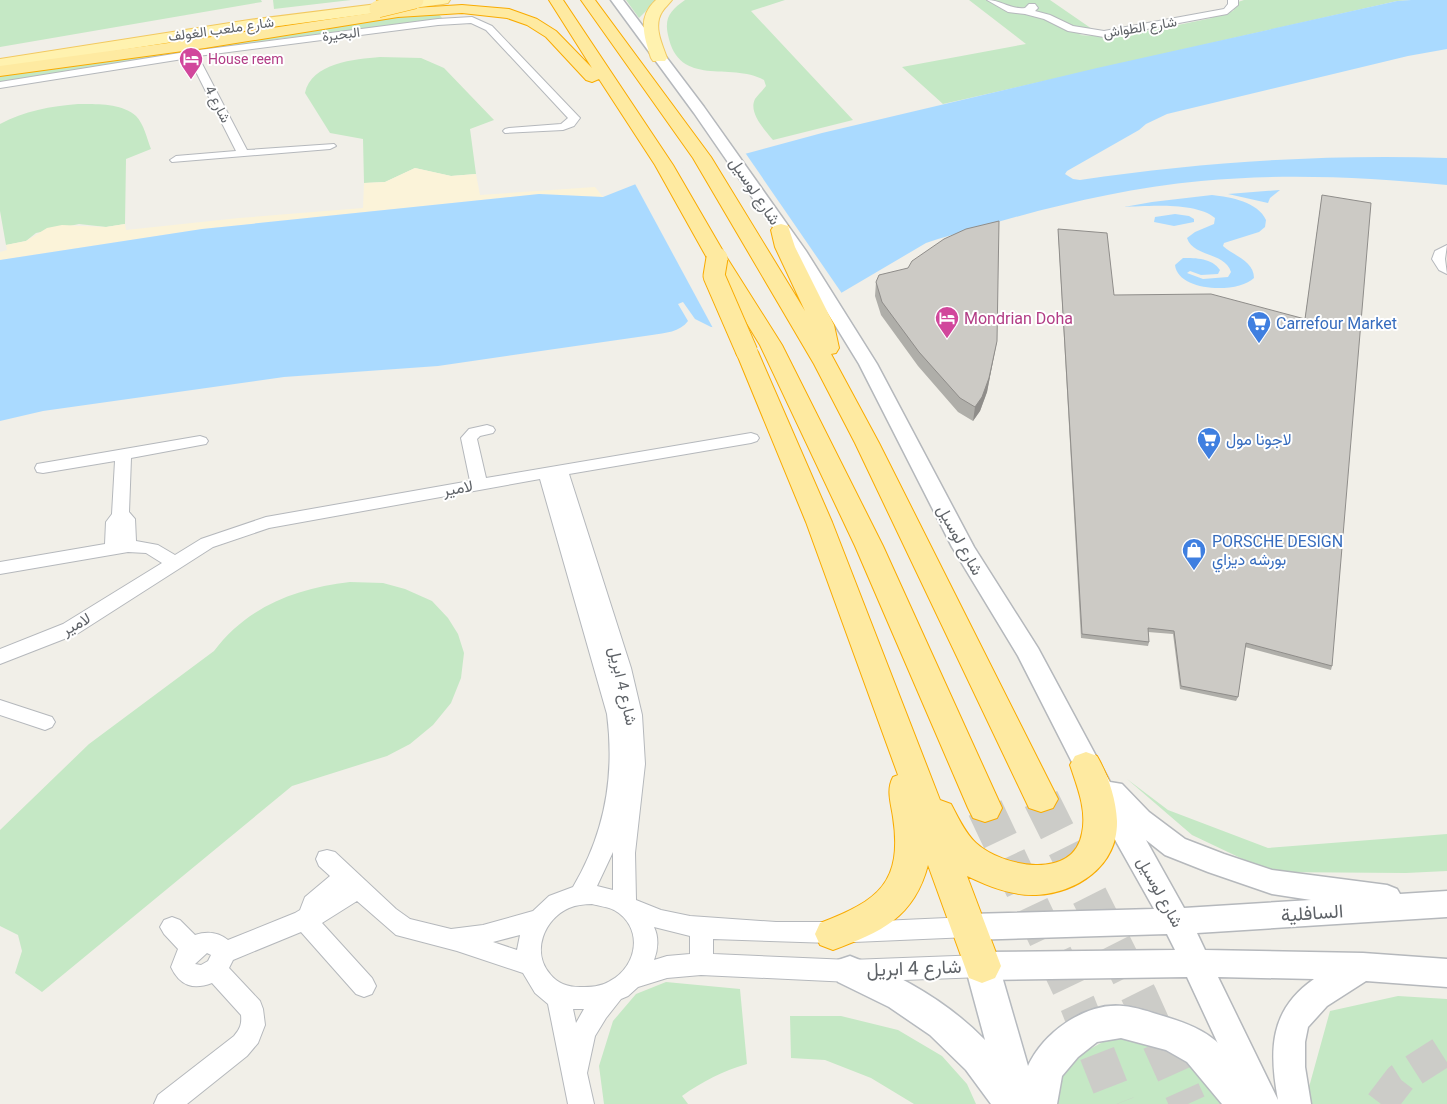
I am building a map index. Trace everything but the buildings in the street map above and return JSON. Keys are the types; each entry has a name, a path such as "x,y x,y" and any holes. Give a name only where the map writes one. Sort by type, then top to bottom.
{"highway":[{"path":"0,70 348,15 415,0"},
{"path":"556,0 664,165 716,258 714,276 759,348 869,546 985,808"},
{"name":"شارع لوسيل","path":"588,0 823,325 826,364 867,442 1041,799"},
{"path":"0,70 195,44 398,13 462,9 509,14 532,22 551,34 587,74 617,92"},
{"path":"781,230 785,247 823,325"},
{"path":"759,348 820,522 902,742 956,899 969,927 982,966"},
{"path":"902,742 949,834 964,853 989,870 1025,881 1050,879 1069,873 1086,860 1097,842 1100,822 1098,802 1086,764"},
{"path":"833,934 858,925 882,912 899,893 908,876 912,859 913,841 907,804 902,742"}],"main road":[{"name":"شارع ملعب الغولف","path":"0,54 380,0"},
{"name":"شارع ملعب الغولف","path":"0,64 249,25 443,0"},
{"path":"659,58 649,24 654,9 665,0"},
{"path":"0,54 246,10"},
{"path":"982,966 1021,1104"},
{"path":"850,970 902,995 937,1017 966,1042 992,1072 1013,1104"},
{"path":"1039,1104 1045,1069 1065,1045 1089,1027 1121,1022 1146,1027 1174,1036 1200,1050 1245,1104"}],"street":[{"name":"شارع لوسيل","path":"617,0 728,152 781,230"},
{"name":"شارع الطواش","path":"992,0 1008,10 1027,5 1072,29 1104,34 1222,12 1229,2"},
{"name":"البحيرة","path":"7,91 192,54 466,20 478,22 489,28 574,118 570,124 563,127 509,131"},
{"name":"شارع 4","path":"192,54 243,153"},
{"path":"176,160 330,146"},
{"path":"1447,249 1438,258 1439,262 1447,270"},
{"name":"شارع لوسيل","path":"823,325 868,364 963,547 1029,654 1086,764 1176,921 1263,1104"},
{"path":"479,485 469,438 475,432 487,430"},
{"name":"لامير","path":"0,657 70,629 172,563 207,543 266,523 751,438"},
{"path":"43,468 200,441"},
{"path":"120,547 115,522 120,514 122,454"},
{"name":"شارع 4 ابريل","path":"553,472 590,593 617,715 620,750 626,780 624,853 629,906"},
{"path":"0,568 120,547 155,550 167,557 172,563"},
{"path":"0,707 45,722"},
{"path":"1086,764 1139,820 1175,847 1218,864 1272,882 1441,904"},
{"name":"شارع 4 ابريل","path":"580,895 596,869 608,842 626,780"},
{"path":"327,860 388,916 404,928 482,949 530,965"},
{"path":"219,961 327,910 352,882"},
{"path":"613,993 583,1000 568,998 554,992 540,981 530,965 528,950 531,934 539,919 557,903 580,895 604,895 666,922 702,928 833,934 969,927 1176,921"},
{"name":"السافلية","path":"1176,921 1441,904"},
{"path":"579,1095 578,1055 585,1028 593,1014 613,993 634,977 645,957 647,946 644,926 629,906"},
{"path":"307,918 364,986"},
{"path":"429,934 446,937 483,935 539,919"},
{"path":"167,1104 238,1048 250,1035 254,1015 219,961 218,944 205,942 192,948 172,927"},
{"path":"701,964 702,928"},
{"path":"1196,964 1236,963 1363,967 1447,973"},
{"name":"شارع 4 ابريل","path":"634,977 667,967 701,964 850,970 982,966 1196,964"},
{"path":"1295,1104 1290,1080 1287,1048 1296,1020 1303,1008 1318,995 1363,967"},
{"path":"554,992 558,1000 579,1095"}],"green space":[{"path":"0,0 261,0 262,2 0,47"},
{"path":"273,0 351,0 274,9"},
{"path":"626,0 657,0 639,18"},
{"path":"685,0 785,0 751,11 853,120 773,140 758,121 753,104 766,86 764,80 751,75 694,68 683,62 674,52 668,35 667,23 672,11"},
{"path":"969,0 1050,0 1095,31 1079,35 1096,36 1146,31 1212,18 1213,16 1233,11 1238,2 1244,0 1411,0 1397,1 943,104 902,67 1026,44"},
{"path":"436,11 443,19 279,39 0,84 0,73"},
{"path":"380,57 421,58 444,68 494,120 470,129 476,174 451,176 415,168 385,182 364,183 363,139 330,133 305,93 309,83 325,69 347,61"},
{"path":"78,104 108,105 124,109 136,116 145,132 151,149 126,159 125,224 106,227 79,224 36,233 26,241 6,245 0,211 0,124 38,110"},
{"path":"350,582 383,583 405,589 432,601 448,618 458,634 464,653 461,678 451,703 433,725 410,744 387,756 292,786 42,992 15,973 22,951 18,935 0,926 0,830 89,744 214,651 242,622 257,611 274,602 311,589"},
{"path":"1127,779 1168,810 1268,848 1447,834 1447,871 1406,873 1270,872 1192,835"},
{"path":"666,982 740,989 747,1064 721,1073 682,1096 688,1104 604,1104 599,1066 613,1021 636,994"},
{"path":"1398,996 1447,999 1447,1104 1309,1104 1306,1098 1330,1011"},
{"path":"790,1016 841,1016 898,1030 942,1056 967,1084 976,1104 914,1104 871,1078 825,1060 791,1058"},
{"path":"1133,1038 1183,1056 1223,1104 1056,1104 1063,1076 1083,1053 1108,1039"}],"sand":[{"path":"415,168 451,176 476,174 480,195 595,187 603,197 539,194 202,229 0,260 0,252 7,250 6,245 26,241 47,228 62,225 106,227 125,224 126,230 239,218 363,208 364,183 385,182"}],"water":[{"path":"1447,0 1447,49 1408,56 1167,114 1146,124 1139,130 1067,171 1065,174 1073,179 1080,180 1172,168 1309,158 1447,158 1447,185 1355,178 1262,177 1201,181 1134,190 1035,212 926,243 819,306 728,328 711,327 695,319 683,302 678,304 688,321 677,330 662,334 438,366 284,377 43,411 0,421 0,260 202,229 539,194 603,197 641,182 822,133 1097,68 1397,1"},
{"path":"1280,190 1270,198 1268,203 1228,194"},
{"path":"1212,195 1235,199 1250,205 1257,209 1266,220 1265,227 1259,232 1224,243 1223,246 1227,250 1243,259 1253,272 1254,278 1235,287 1210,288 1186,281 1179,274 1175,265 1183,258 1208,261 1217,266 1220,270 1218,274 1201,275 1190,271 1187,273 1203,279 1228,277 1231,272 1228,266 1216,257 1196,249 1187,238 1195,232 1214,224 1215,218 1196,209 1184,207 1124,207"},
{"path":"1175,214 1189,216 1194,219 1194,222 1174,226 1154,222 1155,217"}],"pier":[{"path":"744,151 843,295 820,308 746,329 714,330 634,182"}],"tunnel":[{"path":"1041,799 1139,995 1188,1104"},
{"path":"985,808 1078,1005 1117,1104"},
{"path":"1381,1104 1400,1079 1447,1049"}],"place":[{"name":"House reem","path":"191,80"},
{"name":"Mondrian Doha","path":"947,339"},
{"name":"Carrefour Market","path":"1259,344"},
{"name":"لاجونا مول","path":"1209,460"},
{"name":"PORSCHE DESIGN بورشه ديزاي","path":"1194,571"}]}
